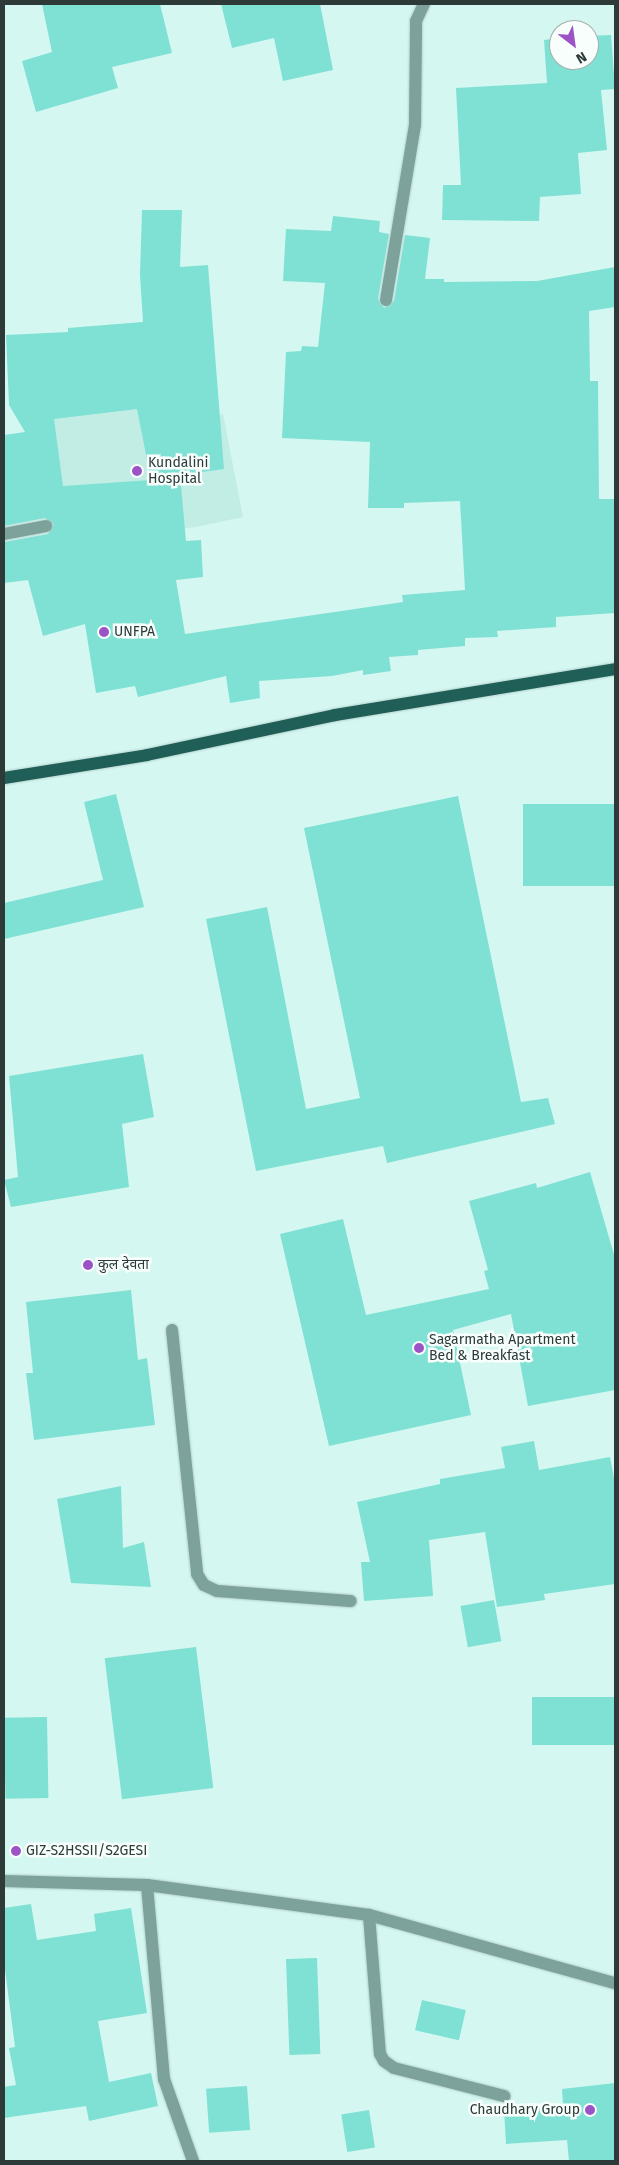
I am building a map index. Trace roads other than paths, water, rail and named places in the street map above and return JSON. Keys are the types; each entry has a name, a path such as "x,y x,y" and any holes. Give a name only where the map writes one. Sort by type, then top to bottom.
{"main road":[{"path":"4,778 147,755 335,715 615,669"}],"street":[{"path":"386,300 415,125 416,21 424,4"},
{"path":"4,534 46,526"},
{"path":"172,1330 197,1574 204,1585 217,1591 351,1601"},
{"path":"4,1881 147,1886 369,1916 615,1982"},
{"path":"147,1886 164,2079 193,2161"},
{"path":"369,1916 380,2054 384,2062 394,2068 504,2096"}],"place":[{"name":"Kundalini Hospital","path":"137,471"},
{"name":"UNFPA","path":"104,632"},
{"name":"कुल देवता","path":"88,1265"},
{"name":"Sagarmatha Apartment Bed & Breakfast","path":"419,1348"},
{"name":"GIZ-S2HSSII/S2GESI","path":"16,1851"},
{"name":"Chaudhary Group","path":"590,2110"}]}
